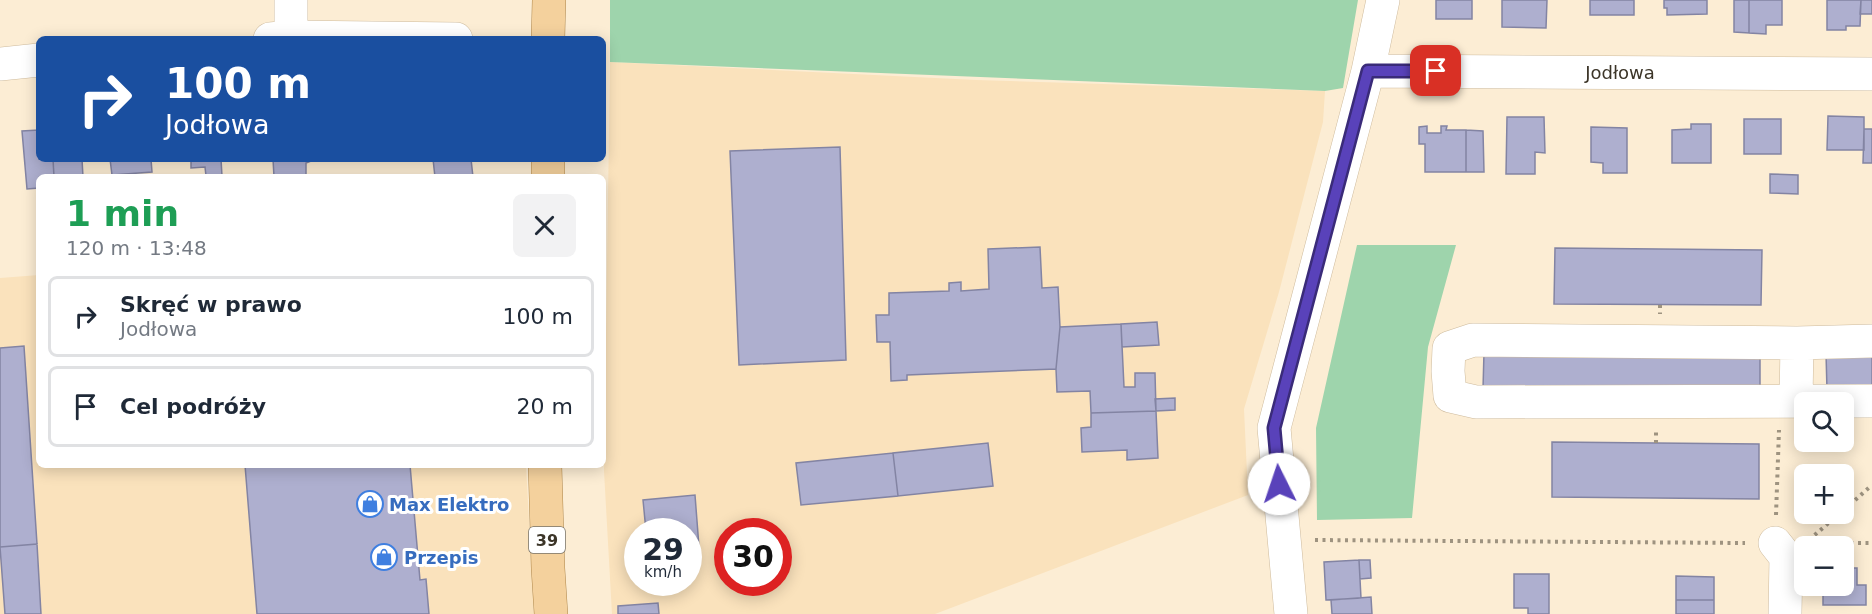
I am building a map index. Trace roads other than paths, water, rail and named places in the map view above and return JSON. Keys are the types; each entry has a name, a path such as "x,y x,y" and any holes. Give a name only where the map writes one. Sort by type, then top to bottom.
{"main road":[{"path":"548,36 549,0"},
{"name":"39","path":"545,468 551,614"}],"street":[{"path":"282,36 291,0"},
{"path":"1291,614 1274,428 1368,71 1383,0"},
{"path":"0,64 36,60"},
{"name":"Jodłowa","path":"1368,71 1872,74"},
{"path":"1872,341 1797,343 1473,340 1449,348 1448,371 1450,396 1476,402 1872,401"},
{"path":"1788,401 1797,343"},
{"path":"1775,543 1786,557 1785,614"}],"place":[{"name":"Max Elektro","path":"370,504"},
{"name":"Przepis","path":"384,557"}]}
